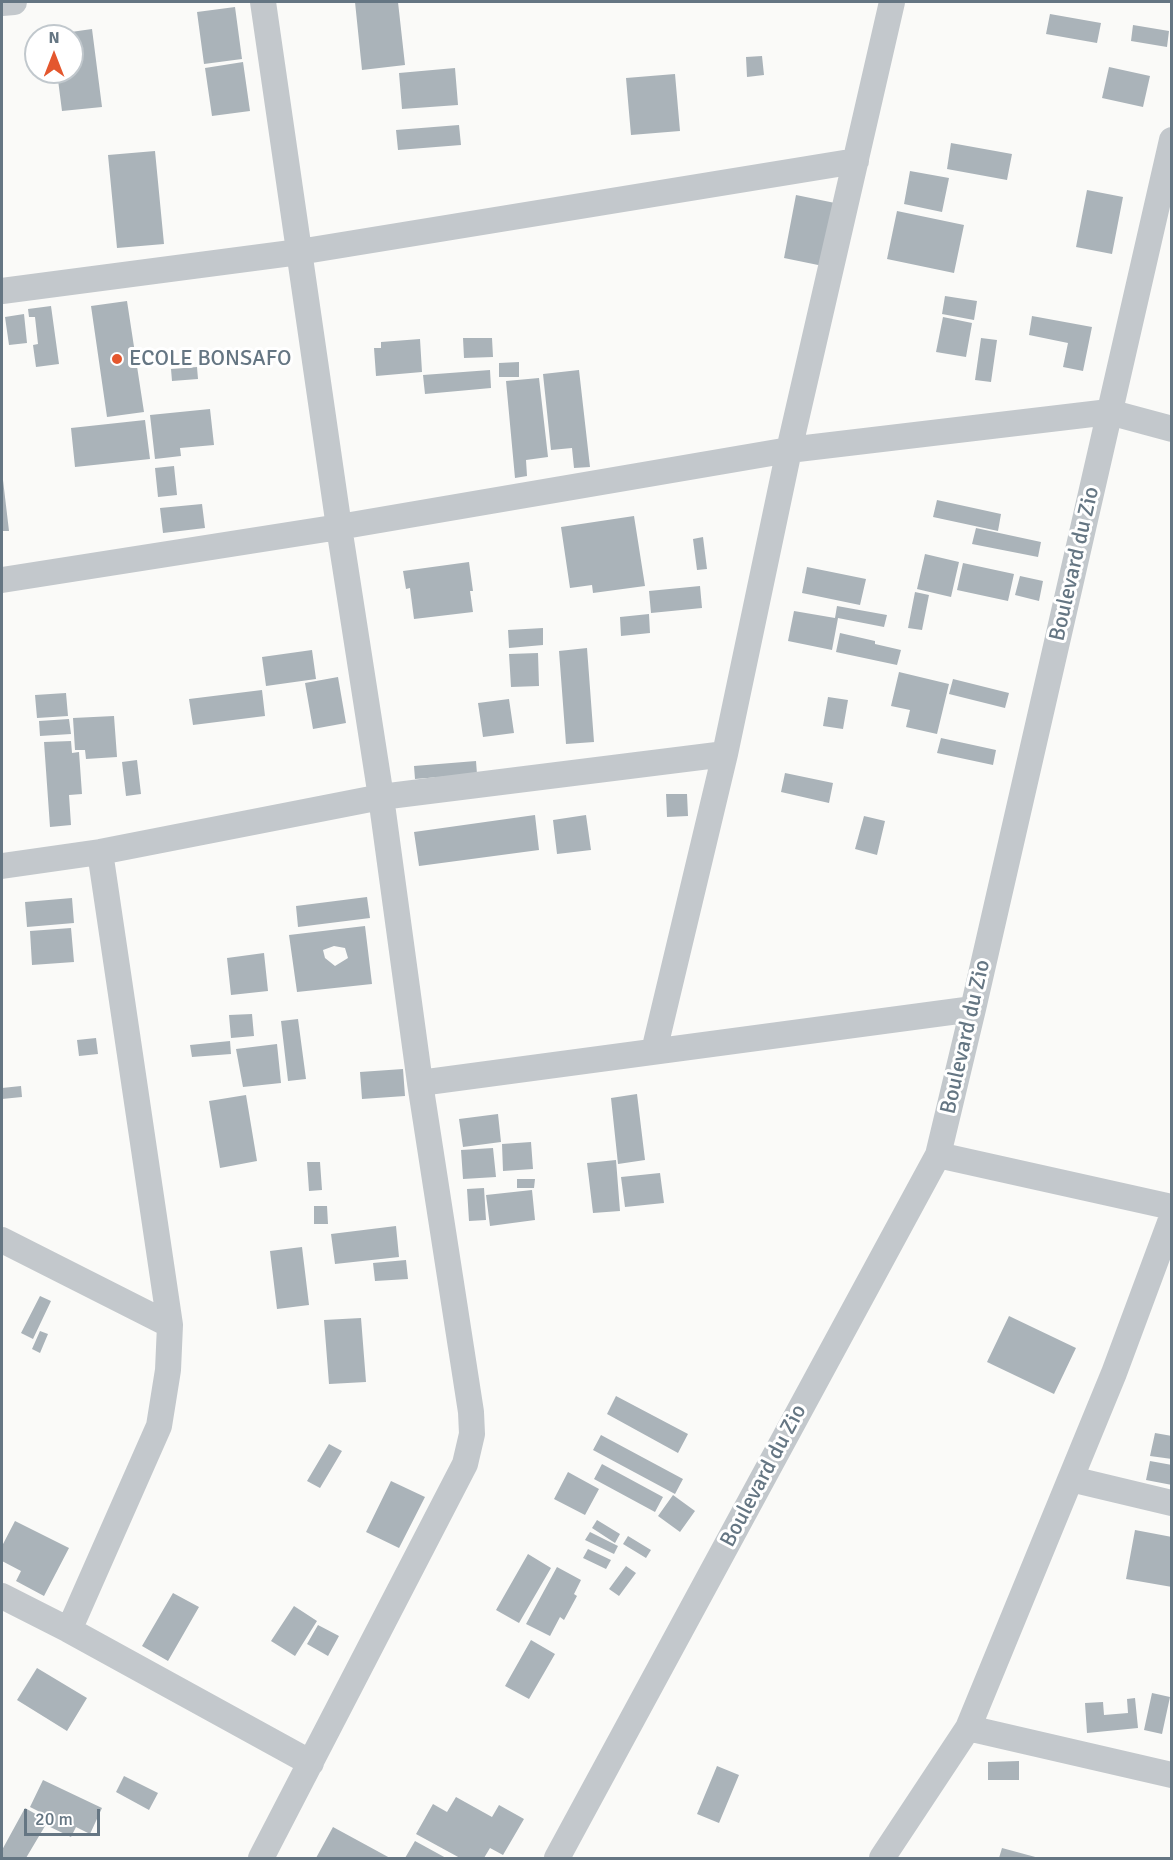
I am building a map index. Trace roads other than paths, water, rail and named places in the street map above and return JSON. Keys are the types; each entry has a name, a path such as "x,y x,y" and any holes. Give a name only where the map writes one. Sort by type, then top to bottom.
{"street":[{"path":"2,3 14,2"},
{"path":"261,1858 465,1464 471,1448 472,1434 471,1412 420,1083 381,797 339,527 263,2"},
{"path":"654,1051 725,754 789,450 892,2"},
{"name":"Boulevard du Zio","path":"557,1858 938,1155 1172,140"},
{"path":"2,291 299,252 856,161"},
{"path":"2,580 339,527 789,450 1109,412 1172,429"},
{"path":"2,866 100,852 381,797 725,754"},
{"path":"69,1630 159,1426 168,1370 170,1326 100,852"},
{"path":"420,1083 973,1009"},
{"path":"938,1155 1172,1207"},
{"path":"882,1858 968,1728 1114,1373 1172,1217"},
{"path":"2,1240 170,1326"},
{"path":"1071,1479 1172,1503"},
{"path":"2,1596 69,1630 311,1763"},
{"path":"968,1728 1172,1775"}],"place":[{"name":"ECOLE BONSAFO","path":"117,359"}]}
